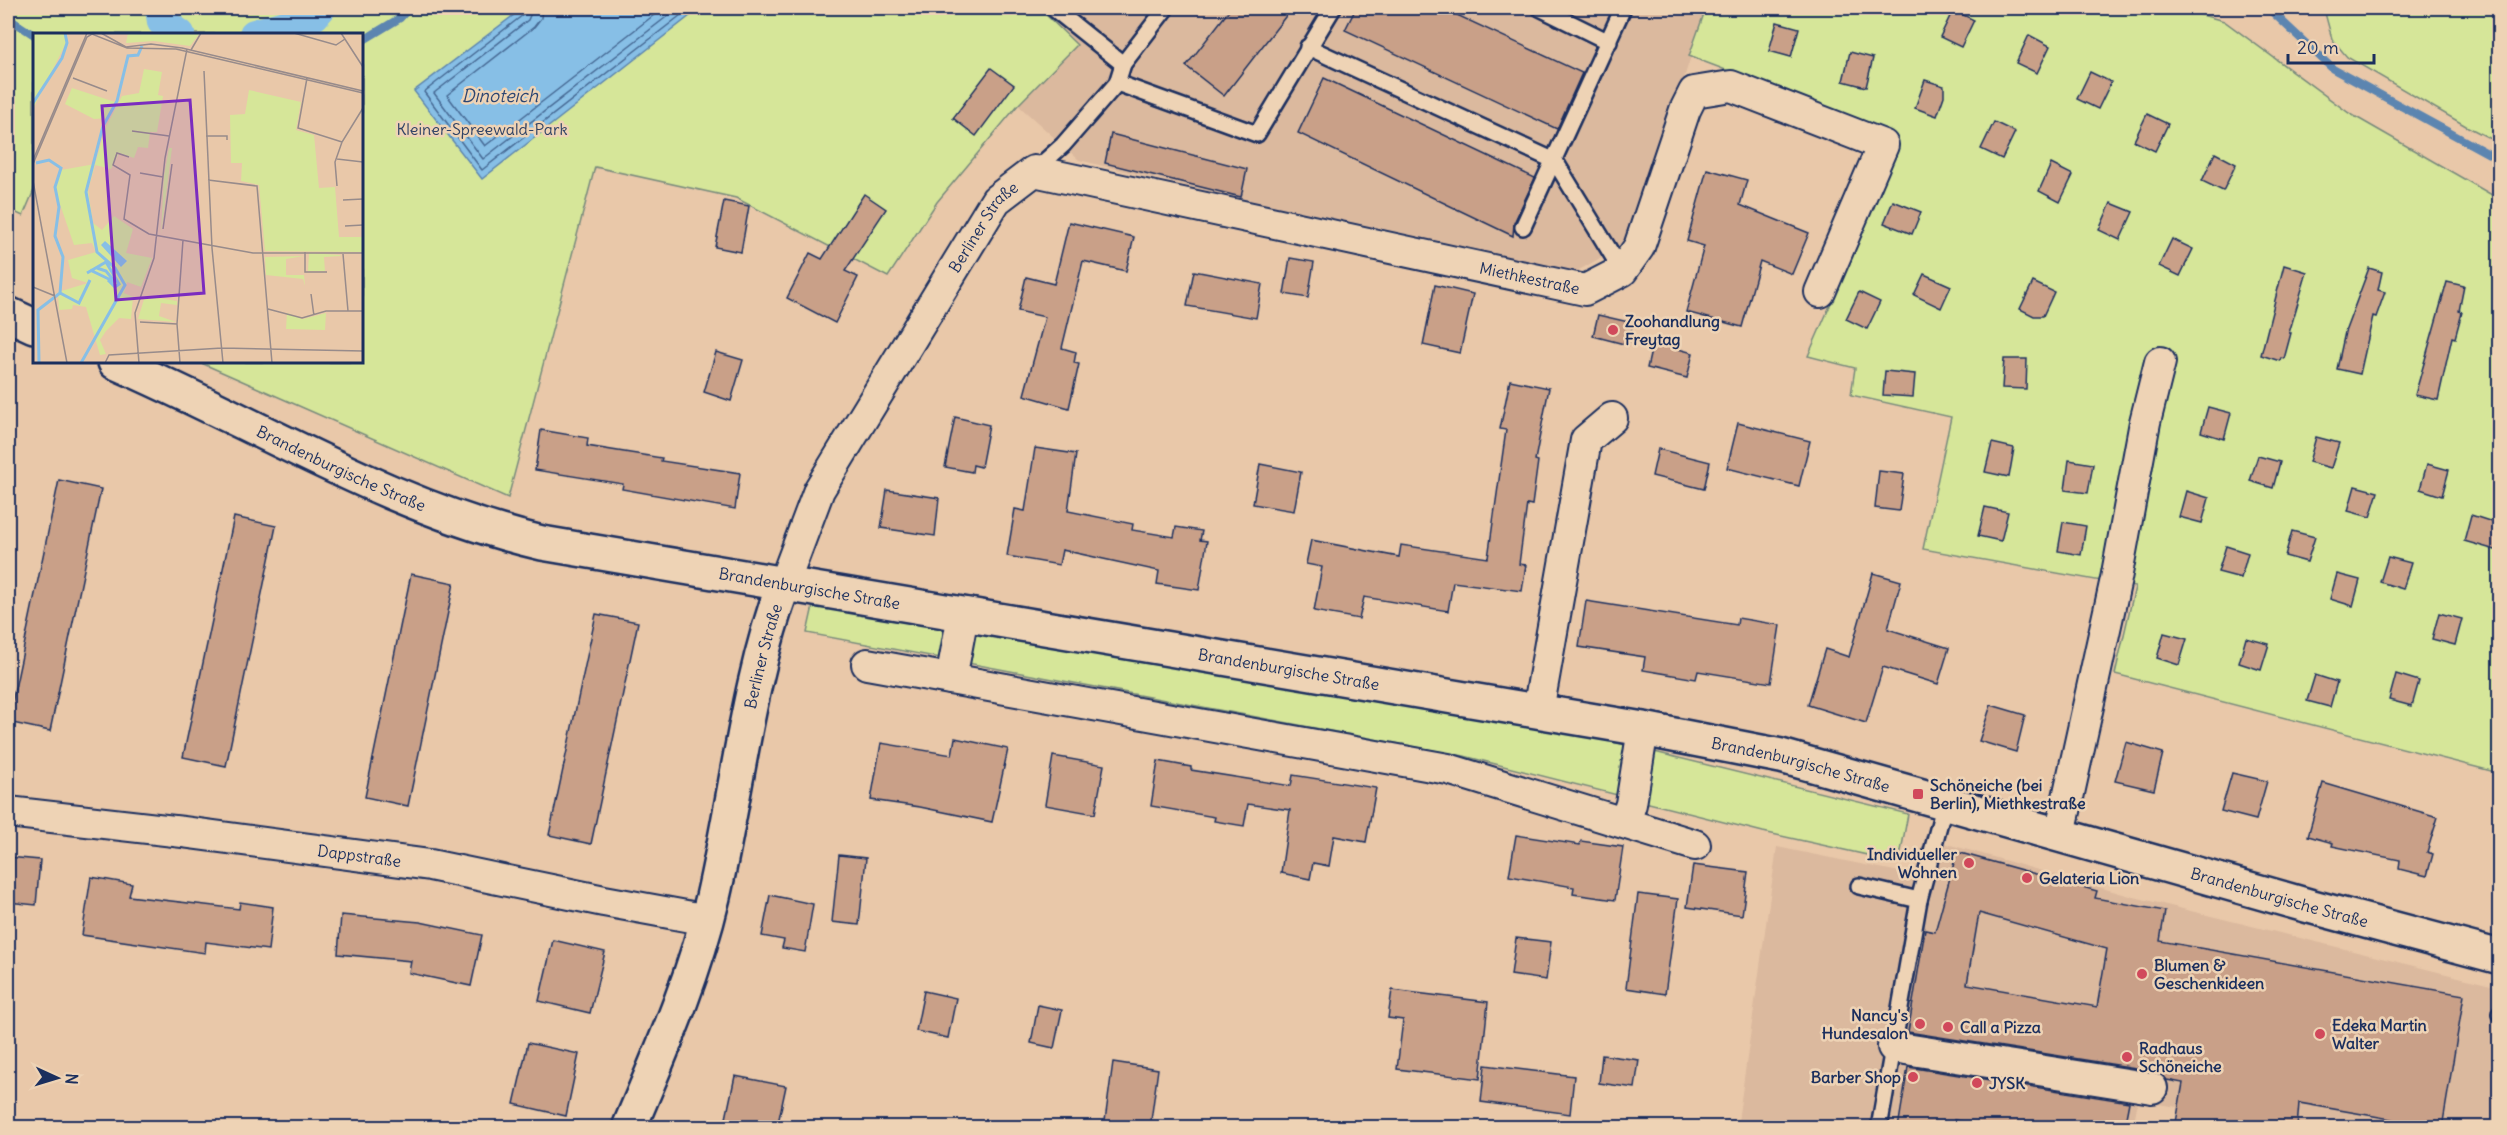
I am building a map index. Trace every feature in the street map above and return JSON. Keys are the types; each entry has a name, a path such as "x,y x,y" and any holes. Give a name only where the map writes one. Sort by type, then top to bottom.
{"street":[{"name":"Miethkestraße","path":"1034,171 1585,290 1622,271 1639,247 1685,110 1695,92 1731,86 1883,145 1820,292"},
{"name":"Berliner Straße","path":"629,1128 688,986 708,920 767,632 819,490 996,200 1034,171"},
{"path":"8,314 33,326"},
{"path":"2060,834 2113,590 2145,422 2160,362"},
{"name":"Brandenburgische Straße","path":"117,363 322,460 426,506 494,532 542,543 1643,729 1781,756 2309,906 2499,957"},
{"path":"1538,711 1586,440 1612,418"},
{"path":"951,679 963,615"},
{"path":"867,664 1448,769 1695,844"},
{"path":"1625,822 1631,804 1643,729"},
{"name":"Dappstraße","path":"8,812 183,832 430,865 708,920"},
{"path":"1893,1047 2152,1088"}],"lane":[{"path":"1053,8 1123,64"},
{"path":"1034,171 1063,145 1117,83 1123,64 1166,8"},
{"path":"1117,83 1257,134 1333,8"},
{"path":"1540,8 1609,42"},
{"path":"1523,227 1623,8"},
{"path":"1308,47 1555,161 1622,271"},
{"path":"1879,1128 1919,900 1945,802"},
{"path":"1859,886 1919,900"}],"shaded area":[{"path":"1039,8 1707,8 1630,241 1565,278 1079,160 1018,105 1077,45"},
{"path":"1926,838 2130,896 2499,987 2499,1127 2309,1127 2138,1101 2133,1127 1737,1128 1777,847 1919,876"}],"green space":[{"name":"Kleiner-Spreewald-Park","path":"8,8 1039,8 1077,45 1018,105 937,202 888,277 736,198 595,167 508,498 201,363 363,363 363,33 33,33 33,192 23,216 8,209"},
{"path":"1706,8 2176,8 2224,21 2349,113 2499,199 2499,773 2115,674 2135,587 1923,549 1951,417 1851,395 1855,368 1808,356 1888,173 1892,148 1884,130 1689,56"},
{"path":"2325,8 2499,8 2499,143 2347,57 2332,39"},
{"path":"813,606 1544,725 1908,814 1899,862 1763,832 1464,756 807,633"}],"water":[{"name":"Dinoteich","path":"523,8 700,8 482,179 414,91"}],"building":[{"path":"1231,8 1292,8 1224,96 1186,66"},
{"path":"1356,8 1442,8 1582,73 1557,129 1345,30"},
{"path":"1953,10 1974,20 1961,47 1940,37"},
{"path":"1777,22 1799,28 1791,57 1769,51"},
{"path":"2029,35 2050,46 2037,73 2016,63"},
{"path":"1850,52 1873,58 1866,87 1843,81"},
{"path":"991,68 1014,85 976,136 953,118"},
{"path":"2090,72 2111,82 2098,109 2077,99"},
{"path":"1324,78 1535,178 1514,223 1513,236 1298,133"},
{"path":"1925,80 1944,86 1944,96 1937,116 1915,108"},
{"path":"2147,114 2168,124 2155,151 2134,141"},
{"path":"1994,122 2015,132 2002,159 1981,149"},
{"path":"1111,134 1247,169 1241,197 1105,163"},
{"path":"2215,153 2236,164 2223,191 2202,181"},
{"path":"2051,164 2073,175 2060,202 2039,191"},
{"path":"1707,169 1747,180 1740,205 1809,233 1792,274 1760,261 1742,327 1686,312 1704,246 1687,241"},
{"path":"864,194 886,209 845,271 858,277 835,323 787,298 810,253 822,259"},
{"path":"724,201 749,206 741,252 715,247"},
{"path":"1893,201 1921,212 1912,234 1884,223"},
{"path":"2111,203 2133,212 2120,240 2099,230"},
{"path":"1069,222 1134,237 1126,271 1083,261 1062,348 1076,352 1074,363 1079,364 1069,408 1024,395 1045,317 1018,311 1026,277 1054,284"},
{"path":"2172,239 2193,249 2180,276 2159,266"},
{"path":"1290,258 1314,262 1308,298 1284,294"},
{"path":"2284,265 2307,272 2289,333 2291,333 2284,359 2281,358 2280,361 2261,355"},
{"path":"2369,268 2382,272 2378,290 2385,292 2376,317 2373,316 2360,374 2337,369 2345,332"},
{"path":"1194,271 1262,284 1256,318 1187,306"},
{"path":"1924,274 1951,286 1941,308 1914,295"},
{"path":"2033,282 2054,292 2043,316 2034,316 2020,309"},
{"path":"2447,282 2464,286 2459,311 2462,312 2455,338 2452,337 2438,400 2415,395"},
{"path":"1435,285 1473,294 1460,353 1423,345"},
{"path":"1859,292 1880,302 1867,329 1846,319"},
{"name":"Zoohandlung Freytag","path":"1598,315 1633,323 1628,345 1593,336"},
{"path":"1653,342 1693,353 1687,378 1647,368"},
{"path":"716,352 743,360 731,401 704,392"},
{"path":"2004,359 2027,359 2026,389 2002,388"},
{"path":"1885,371 1915,374 1913,397 1883,395"},
{"path":"1510,380 1549,388 1535,460 1538,461 1532,505 1527,504 1519,564 1526,565 1522,591 1453,582 1448,611 1364,597 1359,619 1314,611 1322,567 1306,564 1311,540 1399,557 1401,545 1488,558 1506,430 1500,429"},
{"path":"2208,407 2231,413 2224,439 2201,432"},
{"path":"955,417 989,425 981,467 973,465 972,472 945,467"},
{"path":"1738,423 1810,441 1799,486 1727,468"},
{"path":"541,430 588,438 587,446 662,458 661,461 740,473 735,509 622,489 623,484 535,470"},
{"path":"2316,437 2339,443 2331,468 2309,462"},
{"path":"1992,443 2014,448 2009,477 1985,472"},
{"path":"1035,448 1076,454 1068,511 1133,524 1132,530 1174,537 1176,527 1202,531 1200,540 1207,541 1199,590 1157,584 1159,571 1062,550 1059,565 1007,556 1015,509 1025,511"},
{"path":"1658,449 1710,462 1704,489 1652,476"},
{"path":"2258,456 2280,462 2273,488 2250,481"},
{"path":"2069,460 2093,464 2088,493 2065,490"},
{"path":"1260,464 1301,472 1294,511 1253,504"},
{"path":"2427,464 2449,470 2442,496 2420,489"},
{"path":"1879,471 1904,474 1899,511 1875,508"},
{"path":"59,480 101,489 50,731 8,722"},
{"path":"2355,486 2378,492 2370,517 2348,511"},
{"path":"887,490 939,498 935,536 881,528"},
{"path":"2186,491 2209,498 2202,523 2179,517"},
{"path":"1985,507 2008,512 2001,541 1978,536"},
{"path":"2471,515 2499,524 2499,551 2464,541"},
{"path":"234,517 276,526 226,766 183,757"},
{"path":"2063,522 2086,526 2081,555 2058,551"},
{"path":"2292,531 2315,537 2307,562 2285,556"},
{"path":"2226,546 2248,553 2241,578 2218,572"},
{"path":"2388,557 2411,563 2403,589 2380,582"},
{"path":"1873,573 1901,581 1888,629 1949,648 1938,684 1883,667 1866,723 1808,705 1825,649 1849,657"},
{"path":"411,574 454,583 408,806 365,797"},
{"path":"2337,574 2360,580 2353,606 2330,599"},
{"path":"1586,601 1737,625 1738,618 1780,625 1771,683 1698,671 1696,679 1643,670 1645,657 1579,647"},
{"path":"2439,613 2462,619 2455,645 2432,639"},
{"path":"596,614 638,622 591,844 549,835"},
{"path":"2164,633 2187,639 2179,665 2157,658"},
{"path":"2246,638 2269,644 2261,670 2239,663"},
{"path":"2396,674 2419,681 2412,706 2389,700"},
{"path":"2315,675 2337,682 2330,707 2307,701"},
{"path":"1991,705 2025,715 2016,752 1979,741"},
{"path":"955,738 1008,749 992,822 920,807 871,800 881,743 952,755"},
{"path":"2126,742 2163,753 2154,790 2115,781"},
{"path":"1053,756 1104,765 1095,814 1045,805"},
{"path":"1158,761 1191,767 1191,770 1291,786 1293,775 1376,788 1366,842 1334,836 1329,866 1313,863 1310,879 1281,873 1290,810 1248,804 1244,826 1214,821 1215,817 1151,806"},
{"path":"2232,773 2267,781 2256,820 2221,811"},
{"path":"2323,783 2438,817 2427,852 2433,854 2427,876 2399,869 2400,860 2332,846 2333,843 2308,836"},
{"path":"1516,835 1580,845 1581,841 1623,847 1615,900 1573,894 1574,887 1509,876"},
{"path":"1957,852 2097,891 2095,898 2165,911 2160,941 2464,995 2442,1128 2299,1103 2297,1128 2175,1128 2183,1083 2167,1080 2155,1071 1908,1032 1925,930 1935,932","holes":["1979,913 2107,949 2097,1007 1967,984"]},
{"path":"839,855 866,858 859,925 832,922"},
{"path":"8,857 40,860 36,905 8,902"},
{"path":"1693,865 1748,872 1742,915 1687,907"},
{"path":"91,877 132,884 129,896 239,909 240,902 273,907 268,950 206,942 205,953 82,935"},
{"path":"1638,894 1678,899 1665,994 1626,988"},
{"path":"770,895 813,904 805,952 782,948 784,940 762,936"},
{"path":"341,915 420,922 482,935 471,986 409,973 411,961 338,954"},
{"path":"1516,938 1551,942 1546,980 1511,975"},
{"path":"553,940 605,952 590,1013 539,1001"},
{"path":"1392,990 1488,1002 1480,1079 1397,1069 1403,1020 1388,1018"},
{"path":"924,991 956,998 948,1038 916,1031"},
{"path":"1038,1005 1062,1010 1054,1048 1031,1043"},
{"path":"528,1043 579,1054 566,1116 514,1104"},
{"path":"1602,1055 1639,1060 1635,1088 1599,1083"},
{"path":"1113,1062 1158,1069 1150,1128 1104,1128"},
{"path":"1485,1065 1574,1076 1570,1114 1481,1102"},
{"path":"1908,1067 2129,1102 2124,1128 1996,1128 1954,1120 1953,1128 1898,1128"},
{"path":"735,1076 786,1086 777,1128 724,1128"}],"waterway":[{"path":"160,8 162,22 178,33"},
{"path":"257,33 314,16 321,8"},
{"path":"363,40 400,18 409,8"},
{"path":"2268,8 2333,69 2500,160"},
{"path":"8,18 33,34"}],"place":[{"name":"Zoohandlung Freytag","path":"1613,330"},
{"name":"Schöneiche (bei Berlin), Miethkestraße","path":"1918,794"},
{"name":"Individueller Wohnen","path":"1969,863"},
{"name":"Gelateria Lion","path":"2027,878"},
{"name":"Blumen & Geschenkideen","path":"2142,974"},
{"name":"Nancy's Hundesalon","path":"1920,1024"},
{"name":"Call a Pizza","path":"1948,1027"},
{"name":"Edeka Martin Walter","path":"2320,1034"},
{"name":"Radhaus Schöneiche","path":"2127,1057"},
{"name":"Barber Shop","path":"1913,1077"},
{"name":"JYSK","path":"1977,1083"}]}
